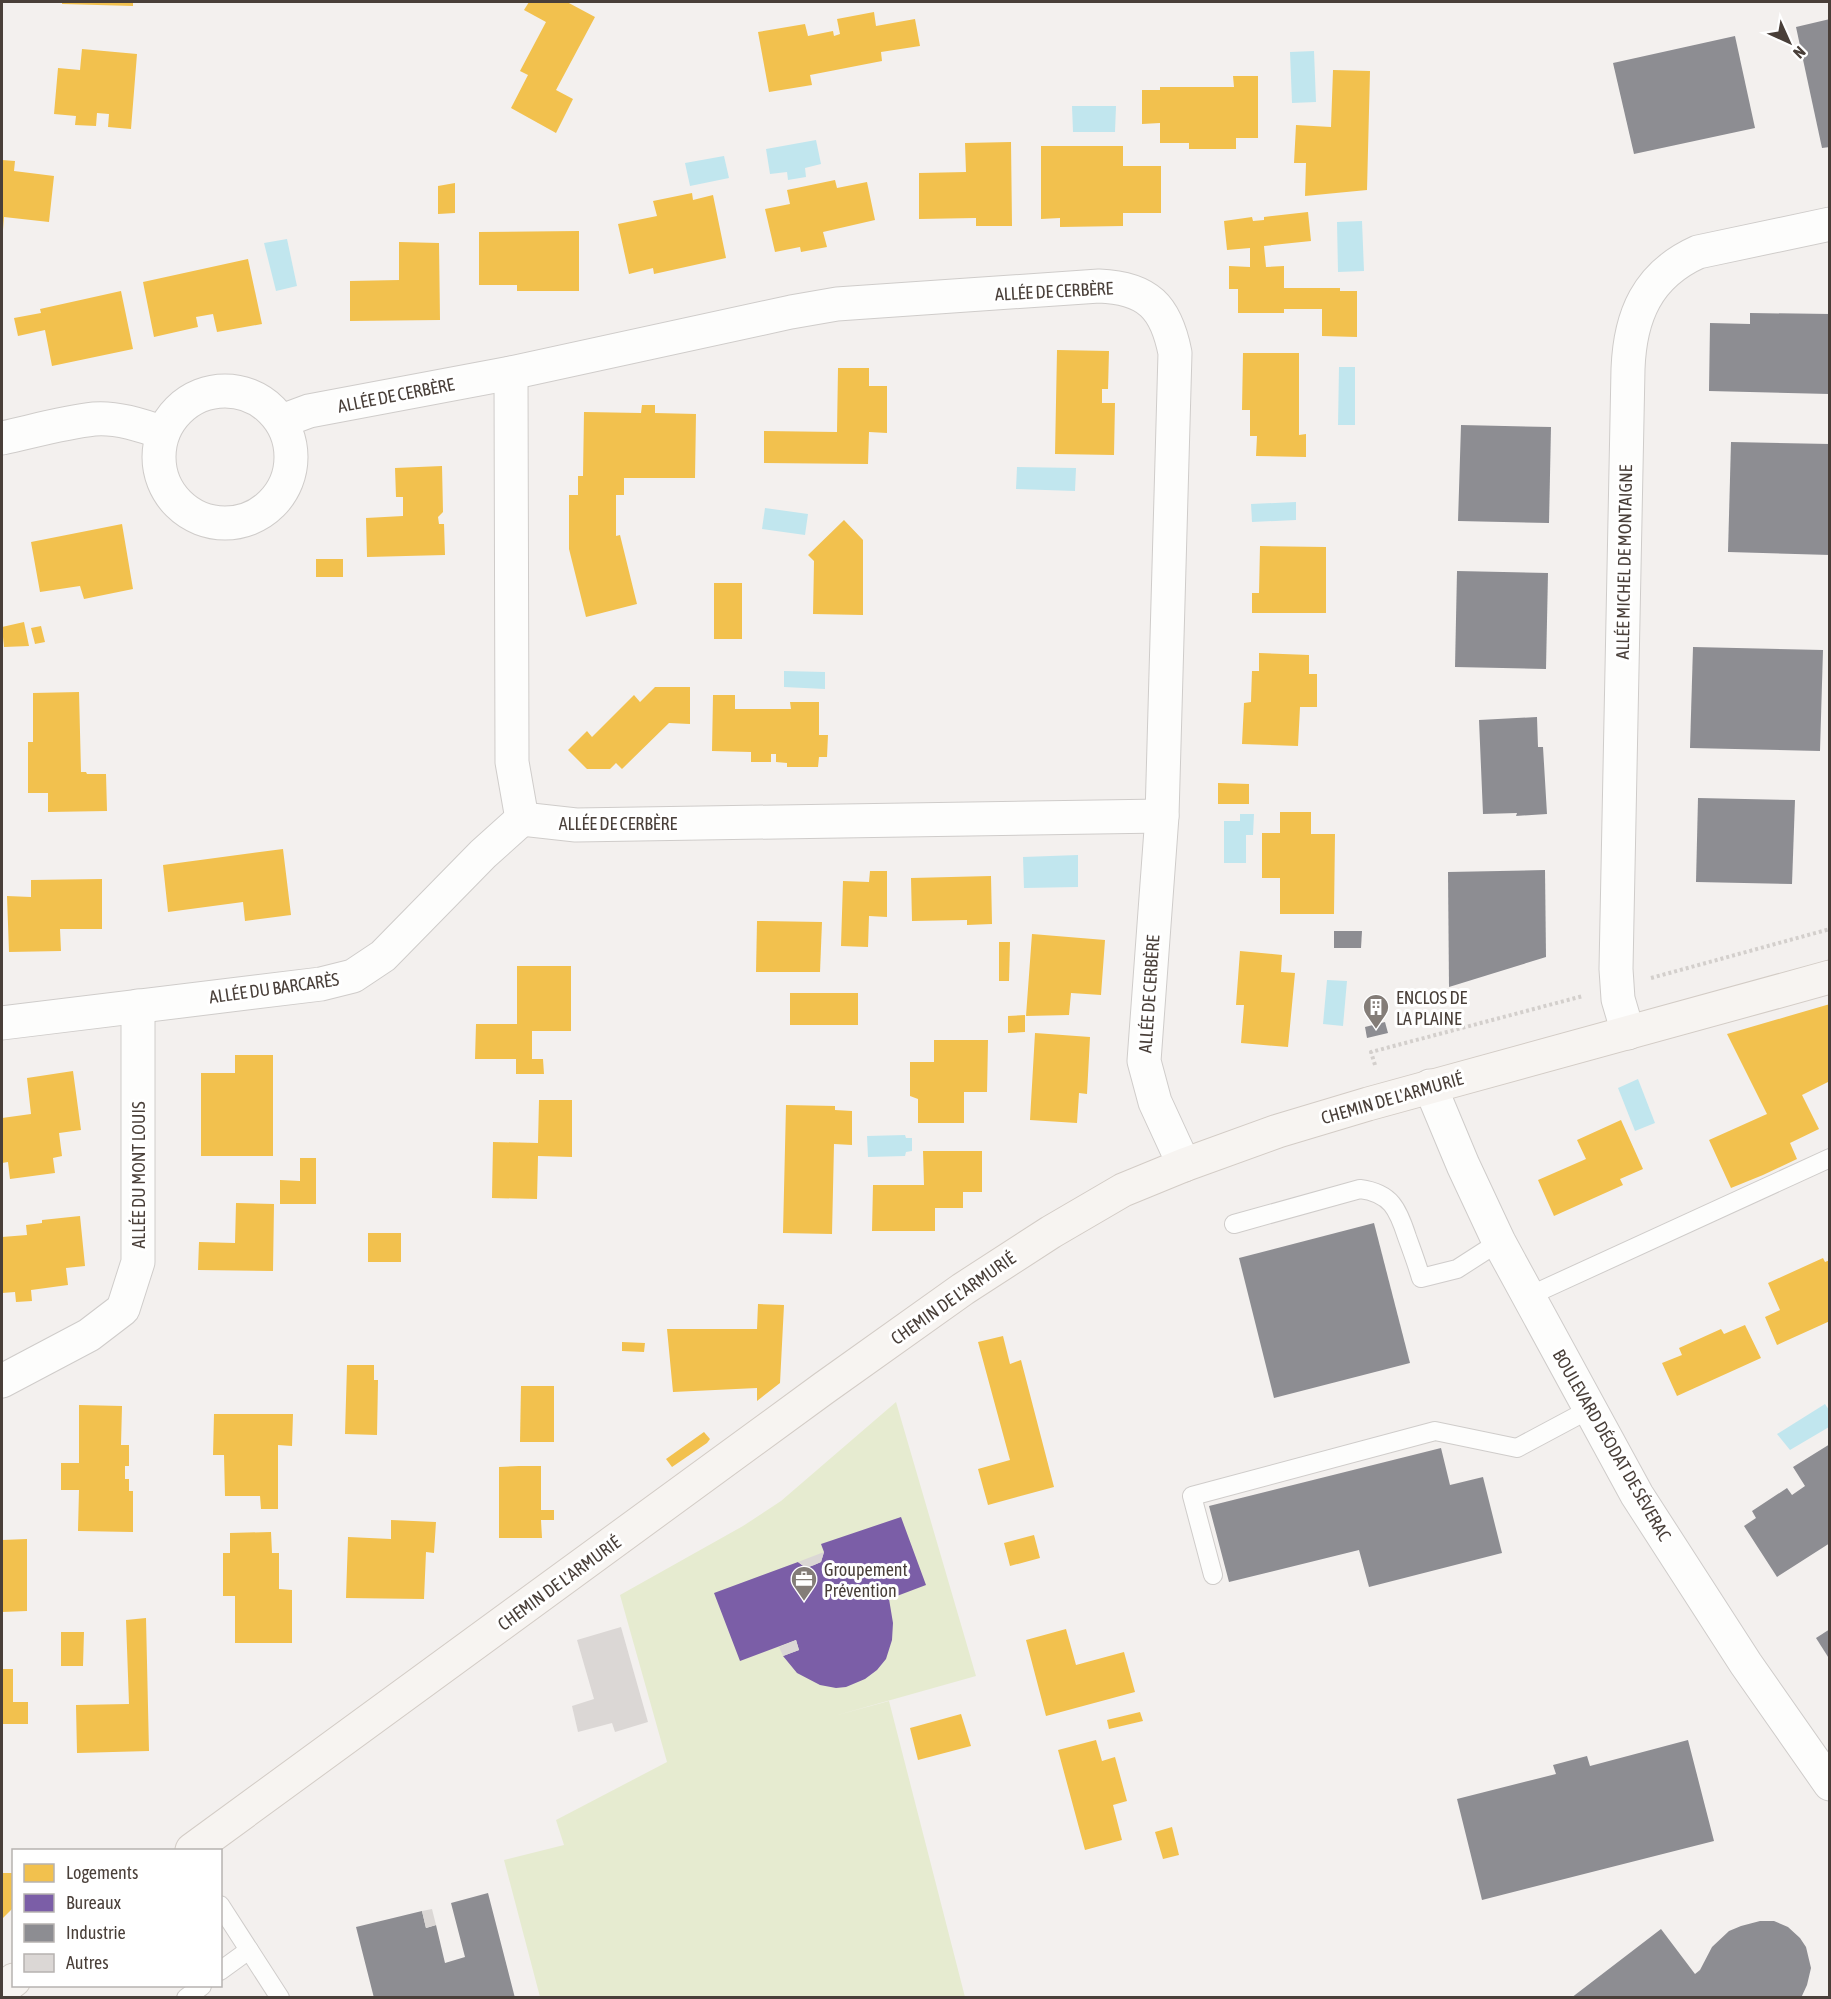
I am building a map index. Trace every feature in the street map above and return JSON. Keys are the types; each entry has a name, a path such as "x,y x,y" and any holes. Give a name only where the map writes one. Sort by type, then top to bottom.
{"street":[{"name":"ALLÉE MICHEL DE MONTAIGNE","path":"1628,1033 1618,999 1616,969 1631,333 1637,314 1654,284 1682,260 1698,252 1830,224"},
{"name":"ALLÉE DE CERBÈRE","path":"282,421 309,411 511,373 837,304 1100,286 1120,287 1137,293 1153,304 1163,314 1175,353 1162,816 1144,1061 1155,1102 1184,1165"},
{"path":"511,373 512,762 522,819"},
{"path":"219,390 244,392 266,403 282,421 293,453 286,487 263,513 231,524 198,519 172,498 158,466 163,433 176,411 195,397 219,390"},
{"path":"2,438 95,419 122,421 163,433"},
{"name":"ALLÉE DE CERBÈRE","path":"522,819 576,825 1162,816"},
{"name":"ALLÉE DU BARCARÈS","path":"2,1023 321,984 353,976 383,956 483,854 522,819"},
{"name":"CHEMIN DE L'ARMURIÉ","path":"195,1849 963,1289 1051,1232 1124,1190 1184,1165 1278,1131 1430,1086 1830,977"},
{"name":"ALLÉE DU MONT LOUIS","path":"2,1381 89,1335 123,1309 138,1262 138,1006"},
{"name":"BOULEVARD DÉODAT DE SÉVERAC","path":"1430,1086 1499,1242 1637,1495 1746,1664 1827,1776"}],"lane":[{"path":"1529,1296 1830,1158"},
{"path":"1234,1224 1360,1188 1373,1190 1394,1205 1400,1216 1421,1278 1457,1269 1499,1242"},
{"path":"1213,1575 1192,1496 1435,1431 1517,1448 1590,1409"},
{"path":"222,1908 280,1998"},
{"path":"222,1970 249,1950"},
{"path":"186,1998 201,1987"}],"green space":[{"path":"896,1402 976,1676 834,1716 889,1701 965,1997 540,1997 504,1860 564,1845 556,1820 667,1762 620,1595 743,1526 781,1501"}],"water":[{"path":"1314,51 1316,102 1292,103 1290,52"},
{"path":"1072,106 1116,106 1115,132 1073,132"},
{"path":"816,140 821,164 805,168 806,177 788,180 787,172 770,174 766,149"},
{"path":"724,156 729,178 690,186 685,163"},
{"path":"1362,221 1364,271 1338,272 1337,222"},
{"path":"287,239 297,286 276,291 264,243"},
{"path":"1339,367 1355,367 1355,425 1338,425"},
{"path":"1017,467 1076,468 1075,491 1016,489"},
{"path":"1296,502 1296,520 1252,522 1251,504"},
{"path":"765,508 808,514 805,535 762,529"},
{"path":"784,671 825,672 825,689 784,687"},
{"path":"1240,814 1254,814 1253,835 1246,835 1246,863 1224,863 1224,821 1240,821"},
{"path":"1078,855 1078,887 1024,888 1023,857"},
{"path":"1327,980 1347,981 1343,1026 1323,1024"},
{"path":"1638,1079 1655,1123 1635,1131 1618,1088"},
{"path":"905,1135 906,1138 912,1138 912,1151 906,1152 905,1156 868,1157 867,1136"},
{"path":"1825,1404 1829,1410 1829,1427 1790,1450 1777,1434"}],"building: Logements":[{"path":"62,2 133,2 133,6 62,4"},
{"path":"529,2 567,2 595,17 556,90 573,99 556,133 511,108 528,75 520,71 546,22 524,10"},
{"path":"874,12 876,26 915,19 920,46 881,52 882,61 810,75 812,85 769,92 758,32 805,24 808,36 833,31 834,36 840,34 837,19"},
{"path":"82,49 137,54 131,129 108,127 109,114 97,113 96,126 75,125 76,116 54,114 58,68 80,70"},
{"path":"1333,70 1370,71 1367,190 1305,196 1306,163 1294,163 1296,125 1331,127"},
{"path":"1233,76 1258,76 1258,138 1236,138 1236,149 1189,149 1189,143 1160,143 1160,123 1142,124 1142,90 1160,90 1160,87 1234,87"},
{"path":"1011,142 1012,226 976,226 976,218 919,219 919,173 966,172 965,143"},
{"path":"1041,146 1123,146 1123,166 1161,166 1161,213 1123,213 1123,226 1060,227 1060,218 1041,219"},
{"path":"2,160 15,161 14,171 54,176 49,222 4,217 2,230"},
{"path":"835,180 837,188 867,182 875,220 823,232 827,247 801,252 800,247 775,252 765,209 790,204 787,190"},
{"path":"455,183 455,213 438,214 438,186"},
{"path":"692,193 693,200 713,195 726,258 654,274 653,268 629,274 618,224 657,216 653,201"},
{"path":"1308,212 1311,241 1264,246 1266,267 1284,266 1284,288 1340,288 1340,291 1357,291 1357,337 1322,336 1322,309 1284,309 1284,313 1238,313 1238,289 1229,289 1229,266 1250,267 1250,248 1227,250 1224,221 1252,217 1253,221 1264,220 1264,217"},
{"path":"579,231 579,291 517,291 517,285 479,285 479,232"},
{"path":"399,242 439,243 440,320 350,321 350,281 399,280"},
{"path":"248,259 262,324 217,332 213,314 196,317 198,327 154,337 143,282"},
{"path":"121,291 133,349 52,366 45,330 18,336 14,318 41,313 40,309"},
{"path":"1057,350 1109,351 1108,389 1102,389 1102,403 1115,403 1114,455 1055,454"},
{"path":"1243,353 1299,353 1299,435 1306,434 1306,457 1256,456 1257,436 1250,436 1250,410 1242,410"},
{"path":"838,368 869,368 869,386 887,386 887,433 869,432 868,464 764,463 764,431 837,432"},
{"path":"642,405 655,405 655,413 696,414 695,478 624,478 624,495 616,495 616,536 620,535 637,604 586,617 569,549 569,495 578,495 578,476 583,476 584,412 641,413"},
{"path":"442,466 443,512 438,517 439,524 444,524 445,555 367,557 366,518 403,516 403,497 396,497 395,468"},
{"path":"844,520 863,540 863,615 813,614 814,561 808,555"},
{"path":"122,524 133,589 84,599 80,586 40,592 31,542"},
{"path":"1260,546 1326,547 1326,613 1252,613 1252,593 1259,593"},
{"path":"316,559 343,559 343,577 316,577"},
{"path":"714,583 742,583 742,639 714,639"},
{"path":"24,622 29,646 4,647 2,627"},
{"path":"41,626 45,642 35,644 31,628"},
{"path":"1259,653 1309,655 1309,674 1317,674 1317,707 1300,707 1298,746 1242,744 1244,703 1251,702 1252,671 1259,671"},
{"path":"655,687 690,687 690,724 669,723 622,769 616,763 610,769 587,769 568,750 587,731 592,737 634,695 640,702"},
{"path":"79,692 81,772 106,774 107,811 48,812 48,793 28,793 28,742 33,742 33,693"},
{"path":"713,695 735,695 735,709 791,709 790,702 819,702 819,735 828,735 827,757 819,757 818,767 787,767 787,763 776,762 776,754 771,754 771,762 751,762 751,752 712,751"},
{"path":"1218,783 1249,784 1249,804 1218,804"},
{"path":"1280,812 1311,812 1311,834 1335,834 1334,914 1280,914 1280,878 1262,878 1262,833 1280,833"},
{"path":"283,849 291,915 245,921 243,902 168,912 163,865"},
{"path":"870,871 887,871 887,917 869,916 868,947 841,946 843,881 869,882"},
{"path":"991,876 992,924 967,925 967,920 912,921 911,878"},
{"path":"102,879 102,929 60,929 61,951 9,952 7,896 31,897 31,880"},
{"path":"757,921 822,922 820,972 756,972"},
{"path":"1032,934 1105,940 1101,995 1071,993 1069,1015 1026,1016"},
{"path":"999,942 1010,942 1009,981 999,981"},
{"path":"1240,951 1282,955 1281,972 1295,973 1288,1047 1241,1043 1244,1005 1236,1005"},
{"path":"517,966 571,966 571,1031 532,1031 532,1059 543,1059 544,1074 516,1074 516,1059 475,1059 476,1024 517,1024"},
{"path":"790,993 858,993 858,1025 790,1025"},
{"path":"1830,1004 1830,1081 1802,1095 1819,1129 1790,1143 1797,1159 1731,1188 1709,1140 1767,1114 1727,1034"},
{"path":"1025,1015 1025,1032 1008,1033 1008,1016"},
{"path":"1035,1033 1090,1037 1087,1094 1079,1093 1077,1123 1030,1120"},
{"path":"934,1040 988,1040 987,1092 964,1092 964,1123 918,1123 918,1099 910,1096 910,1062 934,1062"},
{"path":"235,1055 273,1055 273,1156 201,1156 201,1073 235,1073"},
{"path":"73,1071 81,1130 59,1133 62,1156 53,1158 55,1173 10,1179 8,1162 2,1163 2,1118 31,1114 27,1078"},
{"path":"539,1100 572,1100 572,1157 538,1156 537,1199 492,1198 493,1142 538,1143"},
{"path":"786,1105 835,1106 835,1110 852,1111 852,1145 834,1144 832,1234 783,1233"},
{"path":"1621,1120 1643,1169 1620,1179 1623,1185 1554,1216 1538,1180 1586,1159 1577,1140"},
{"path":"923,1151 982,1151 982,1192 963,1192 963,1208 935,1208 935,1231 872,1231 873,1185 924,1185"},
{"path":"300,1158 316,1158 316,1204 280,1204 280,1180 300,1181"},
{"path":"236,1203 274,1204 273,1271 198,1270 199,1242 235,1243"},
{"path":"80,1216 85,1266 66,1268 68,1285 31,1290 32,1301 16,1302 15,1292 2,1293 2,1237 27,1235 26,1225 42,1223 42,1220"},
{"path":"368,1233 401,1233 401,1262 368,1262"},
{"path":"1823,1258 1825,1262 1830,1260 1830,1321 1777,1345 1765,1317 1780,1310 1768,1283"},
{"path":"758,1304 784,1305 780,1383 757,1401 757,1388 673,1392 667,1329 757,1329"},
{"path":"1745,1325 1761,1358 1677,1396 1662,1363 1682,1355 1679,1348 1721,1329 1724,1334"},
{"path":"1003,1336 1010,1364 1021,1360 1054,1487 988,1505 978,1469 1010,1460 978,1342"},
{"path":"622,1342 645,1343 644,1352 622,1351"},
{"path":"347,1365 374,1365 374,1380 378,1380 377,1435 345,1434"},
{"path":"521,1386 554,1386 554,1442 520,1442"},
{"path":"79,1405 122,1406 121,1445 129,1445 129,1466 125,1466 125,1479 129,1479 129,1491 133,1491 133,1532 78,1531 79,1490 61,1490 61,1463 79,1463"},
{"path":"214,1414 293,1414 292,1446 278,1445 278,1509 261,1509 260,1496 225,1496 224,1455 213,1455"},
{"path":"704,1432 710,1439 707,1443 672,1467 666,1459"},
{"path":"541,1466 541,1510 554,1510 554,1520 541,1520 542,1538 499,1538 499,1467"},
{"path":"391,1520 436,1522 434,1553 426,1552 424,1599 346,1598 348,1537 391,1539"},
{"path":"271,1532 272,1553 279,1553 279,1589 292,1590 292,1643 235,1643 235,1596 223,1596 223,1553 230,1553 230,1533"},
{"path":"1034,1535 1040,1558 1010,1566 1004,1543"},
{"path":"27,1539 27,1611 2,1612 2,1540"},
{"path":"146,1618 149,1751 77,1753 76,1705 129,1704 126,1620"},
{"path":"1066,1629 1076,1665 1124,1652 1135,1692 1046,1716 1026,1640"},
{"path":"61,1632 84,1632 83,1666 61,1666"},
{"path":"2,1669 13,1669 13,1702 28,1702 28,1724 2,1724"},
{"path":"1140,1712 1143,1721 1109,1729 1107,1720"},
{"path":"961,1714 971,1746 918,1760 910,1728"},
{"path":"1096,1740 1102,1761 1115,1757 1127,1801 1113,1805 1122,1840 1085,1850 1058,1750"},
{"path":"1172,1827 1179,1855 1163,1859 1155,1832"},
{"path":"2,1873 12,1873 12,1909 2,1919"}],"building: Bureaux":[{"name":"Groupement Prévention","path":"901,1517 926,1585 889,1599 893,1623 892,1640 886,1659 877,1670 865,1679 846,1687 820,1685 797,1673 783,1656 799,1650 796,1640 740,1661 714,1593 798,1562 806,1568 814,1565 821,1562 824,1552 821,1544"}],"building: Industrie":[{"path":"1830,19 1830,147 1822,148 1796,27"},
{"path":"1735,36 1755,128 1634,154 1613,63"},
{"path":"1750,313 1830,314 1829,394 1709,391 1710,323 1750,324"},
{"path":"1461,425 1551,427 1549,523 1458,521"},
{"path":"1731,442 1830,444 1830,555 1728,552"},
{"path":"1457,571 1548,573 1546,669 1455,667"},
{"path":"1693,647 1823,650 1820,751 1690,748"},
{"path":"1537,717 1538,747 1543,747 1547,814 1516,816 1517,813 1483,814 1479,720"},
{"path":"1698,798 1795,800 1792,884 1696,882"},
{"path":"1545,870 1546,957 1449,987 1448,872"},
{"path":"1334,931 1362,931 1361,948 1334,948"},
{"name":"ENCLOS DE LA PLAINE","path":"1385,1022 1388,1033 1367,1038 1365,1027"},
{"path":"1374,1223 1410,1363 1274,1398 1239,1258"},
{"path":"1830,1444 1830,1543 1777,1577 1744,1526 1756,1518 1752,1511 1787,1488 1792,1495 1805,1486 1793,1467"},
{"path":"1441,1448 1450,1485 1483,1477 1502,1553 1369,1587 1359,1550 1229,1582 1209,1506"},
{"path":"1830,1629 1830,1660 1816,1638"},
{"path":"1688,1740 1714,1841 1482,1900 1457,1799 1556,1774 1553,1765 1587,1756 1590,1766"},
{"path":"488,1893 515,1998 374,1998 356,1927 422,1911 426,1928 436,1925 445,1963 465,1957 451,1903"},
{"path":"1760,1921 1774,1921 1788,1927 1806,1947 1811,1968 1801,1998 1571,1998 1661,1929 1695,1974 1700,1970 1712,1947 1729,1931"}],"building: Autres":[{"path":"824,1552 821,1562 814,1565 806,1568 798,1562"},
{"path":"621,1627 648,1722 615,1732 612,1723 578,1732 572,1706 594,1699 577,1640"},
{"path":"796,1640 799,1650 783,1656 779,1647"},
{"path":"432,1909 436,1925 426,1928 422,1911"}],"place":[{"name":"ENCLOS DE LA PLAINE","path":"1376,1030"},
{"name":"Groupement Prévention","path":"804,1602"}]}
